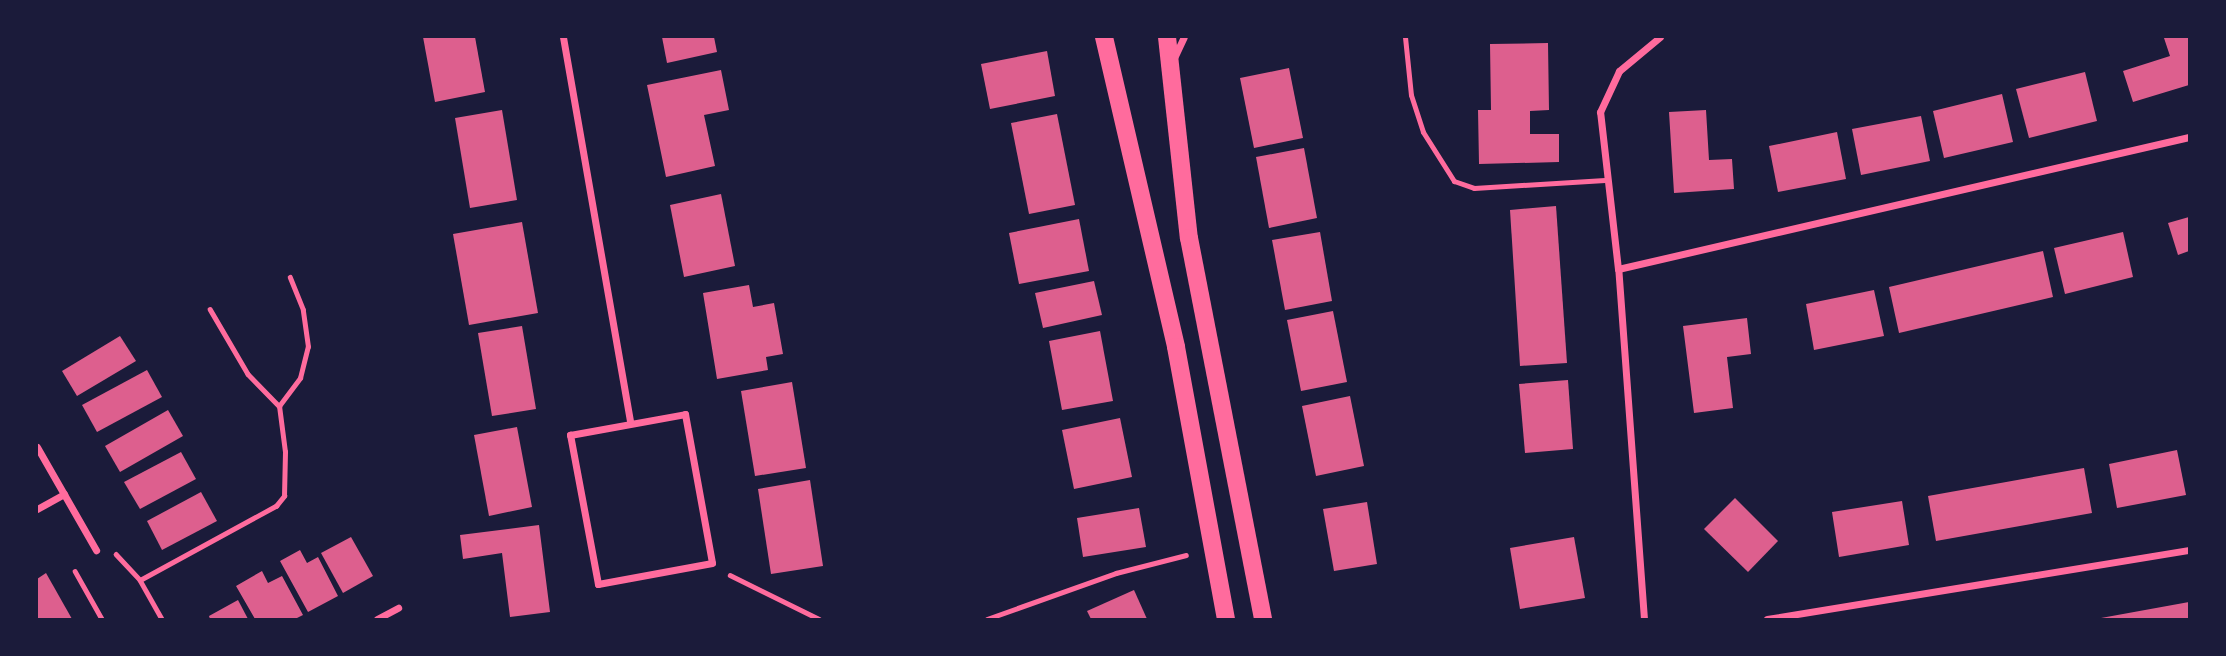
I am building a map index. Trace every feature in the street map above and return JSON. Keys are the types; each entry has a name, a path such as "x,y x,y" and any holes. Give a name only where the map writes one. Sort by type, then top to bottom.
{"main road":[{"path":"1104,37 1176,346 1226,619"},
{"path":"1167,37 1189,238 1263,619"}],"street":[{"path":"563,37 630,422"},
{"path":"1171,62 1184,37"},
{"path":"1644,619 1618,269 1605,180 1600,112 1619,71 1660,37"},
{"path":"1618,269 2189,137"},
{"path":"685,414 712,564 598,584 570,435 630,422 685,414"},
{"path":"37,447 96,550"},
{"path":"37,509 64,494"},
{"path":"1767,619 2189,550"},
{"path":"377,619 398,608"}],"lane":[{"path":"1405,37 1411,95 1423,132 1454,181 1474,188 1605,180"}],"path":[{"path":"279,406 300,378 309,347 303,310 290,277"},
{"path":"140,580 276,506 284,496 285,452 279,406 248,373 210,309"},
{"path":"111,548 140,580 162,619"},
{"path":"987,619 1116,573 1214,550"},
{"path":"712,564 819,619"},
{"path":"75,571 102,619"}],"building":[{"path":"423,37 475,37 485,92 435,102"},
{"path":"662,37 714,37 717,52 667,63"},
{"path":"2189,37 2189,85 2133,102 2123,71 2170,56 2164,38"},
{"path":"1548,43 1549,110 1530,111 1530,134 1559,134 1559,162 1479,164 1478,110 1491,110 1490,44"},
{"path":"1047,51 1055,96 990,109 981,64"},
{"path":"1289,68 1303,138 1254,148 1240,78"},
{"path":"721,70 729,110 704,115 715,166 666,177 647,85"},
{"path":"2085,72 2097,121 2029,138 2016,89"},
{"path":"2002,94 2013,142 1944,158 1933,111"},
{"path":"502,110 517,200 470,208 455,118"},
{"path":"1706,110 1709,160 1732,159 1734,189 1674,193 1669,112"},
{"path":"1057,114 1075,205 1029,214 1011,123"},
{"path":"1921,116 1930,161 1861,175 1852,129"},
{"path":"1837,132 1846,179 1778,192 1769,146"},
{"path":"1304,148 1317,218 1269,228 1256,157"},
{"path":"721,194 735,266 684,277 670,205"},
{"path":"1556,206 1567,363 1520,366 1510,210"},
{"path":"2189,217 2189,251 2178,255 2168,223"},
{"path":"1079,219 1089,271 1019,284 1009,233"},
{"path":"522,222 538,313 469,325 453,234"},
{"path":"1320,232 1332,301 1285,310 1272,240"},
{"path":"2123,232 2133,277 2065,294 2054,248"},
{"path":"2043,251 2053,297 1899,333 1889,287"},
{"path":"1094,281 1102,315 1043,328 1035,293"},
{"path":"749,285 753,307 774,303 783,354 766,357 768,370 717,379 703,293"},
{"path":"1874,290 1884,336 1814,350 1806,304"},
{"path":"1333,311 1347,382 1301,391 1287,320"},
{"path":"1747,318 1751,354 1727,357 1733,408 1694,413 1683,326"},
{"path":"522,326 536,409 492,416 478,333"},
{"path":"1100,331 1113,401 1062,410 1049,341"},
{"path":"120,336 136,361 77,396 62,371"},
{"path":"147,370 162,397 97,432 82,405"},
{"path":"1568,380 1573,449 1525,453 1519,384"},
{"path":"792,382 806,468 755,476 741,391"},
{"path":"1350,396 1364,466 1316,476 1302,406"},
{"path":"168,410 183,436 120,472 105,446"},
{"path":"1120,418 1132,477 1074,489 1062,430"},
{"path":"517,427 532,507 489,516 474,435"},
{"path":"2177,450 2186,495 2117,508 2109,464"},
{"path":"181,452 196,479 140,509 124,482"},
{"path":"2084,468 2092,513 1936,541 1928,496"},
{"path":"810,480 823,566 771,574 758,489"},
{"path":"201,492 217,521 162,550 147,521"},
{"path":"1735,498 1778,541 1748,572 1704,529"},
{"path":"1902,501 1909,545 1839,557 1832,512"},
{"path":"1367,502 1377,564 1334,571 1323,509"},
{"path":"1139,508 1146,547 1083,557 1077,518"},
{"path":"539,525 550,612 510,617 502,553 463,559 460,535"},
{"path":"351,537 373,576 343,593 321,553"},
{"path":"1574,537 1585,598 1520,609 1510,548"},
{"path":"300,550 307,563 318,557 338,596 308,612 280,561"},
{"path":"262,571 268,583 282,576 303,615 295,619 255,619 236,586"},
{"path":"46,573 72,619 37,619 37,579"},
{"path":"1134,590 1147,619 1091,619 1087,611"},
{"path":"238,600 248,619 210,619 209,616"},
{"path":"2189,602 2189,619 2101,619 2101,618"}]}
